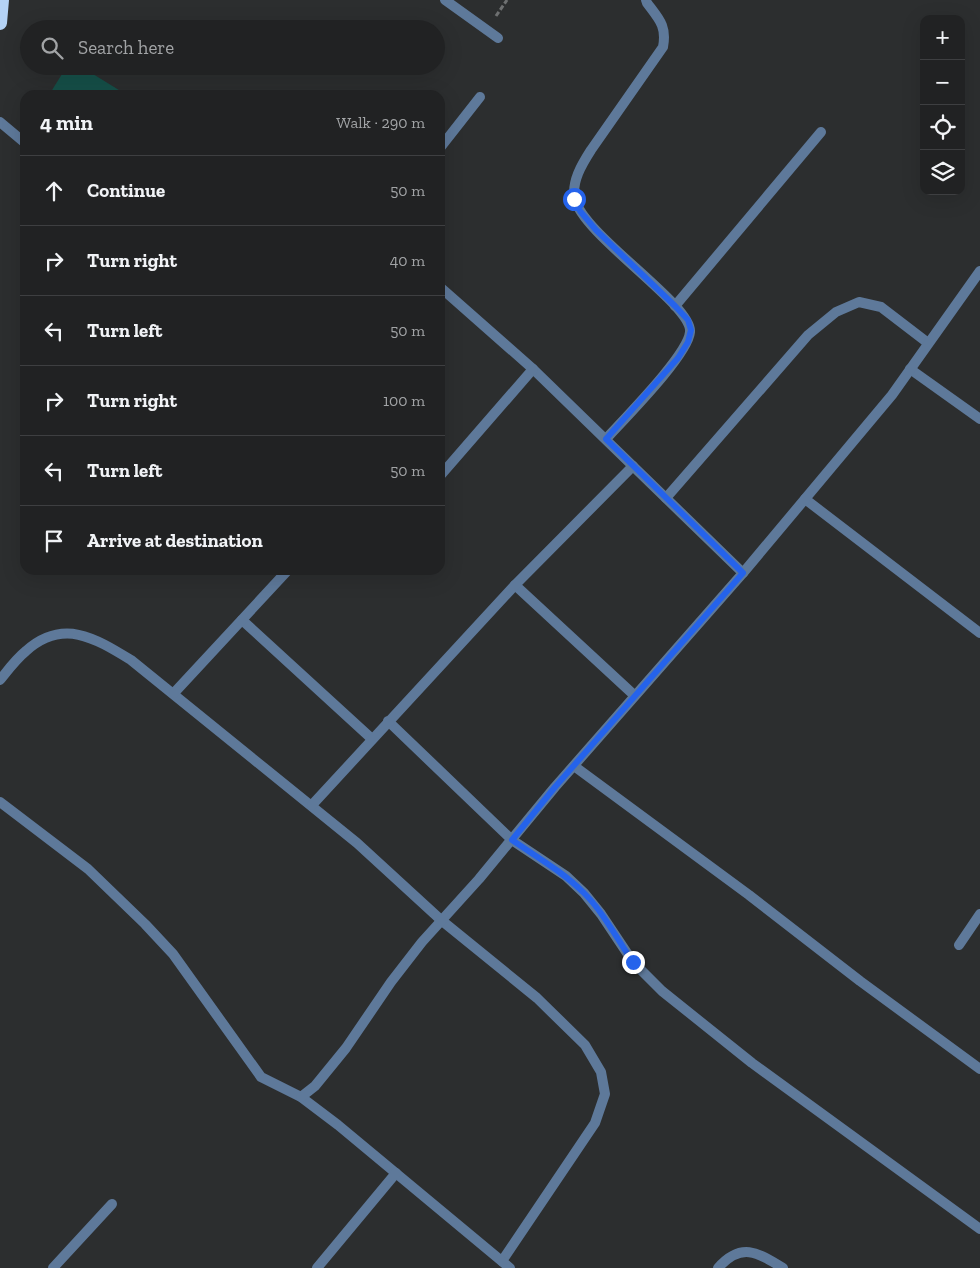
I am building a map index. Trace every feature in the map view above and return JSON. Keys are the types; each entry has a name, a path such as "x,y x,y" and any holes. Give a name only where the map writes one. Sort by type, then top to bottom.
{"highway":[{"path":"0,23 2,0"}],"street":[{"path":"445,0 498,38"},
{"path":"606,439 678,358 688,342 691,330 688,320 596,230 580,211 574,199 575,183 580,167 663,46 665,36 663,25 646,0"},
{"path":"445,142 480,97"},
{"path":"0,122 20,139"},
{"path":"675,306 821,132"},
{"path":"301,1097 315,1086 330,1069 391,982 422,942 512,840 634,695 743,573 892,395 980,271"},
{"path":"445,291 533,369 743,573"},
{"path":"666,498 808,335 836,312 859,302 881,307 928,343"},
{"path":"445,470 533,369"},
{"path":"910,370 980,419"},
{"path":"312,805 515,585 633,466"},
{"path":"805,499 980,633"},
{"path":"174,693 283,575"},
{"path":"515,585 634,695"},
{"path":"242,620 372,739"},
{"path":"0,680 26,651 46,637 70,632 102,642 131,660 357,842 441,920 537,998 585,1045 601,1072 606,1094 595,1123 502,1261"},
{"path":"388,721 512,840 566,876 584,893 601,914 633,962 662,990 752,1063 980,1228"},
{"path":"574,766 980,1069"},
{"path":"0,802 88,869 145,924 173,954 261,1077 301,1097 338,1124 510,1268"},
{"path":"959,945 980,914"},
{"path":"317,1268 396,1173"},
{"path":"53,1268 112,1204"},
{"path":"718,1268 728,1257 741,1251 764,1256 783,1268"}],"building":[{"path":"61,75 95,75 119,90 52,90"}],"route":[{"path":"574,199 580,211 596,230 688,320 691,330 688,342 678,358 606,439 743,573 634,695 512,840 566,876 584,893 601,914 633,962"}]}
